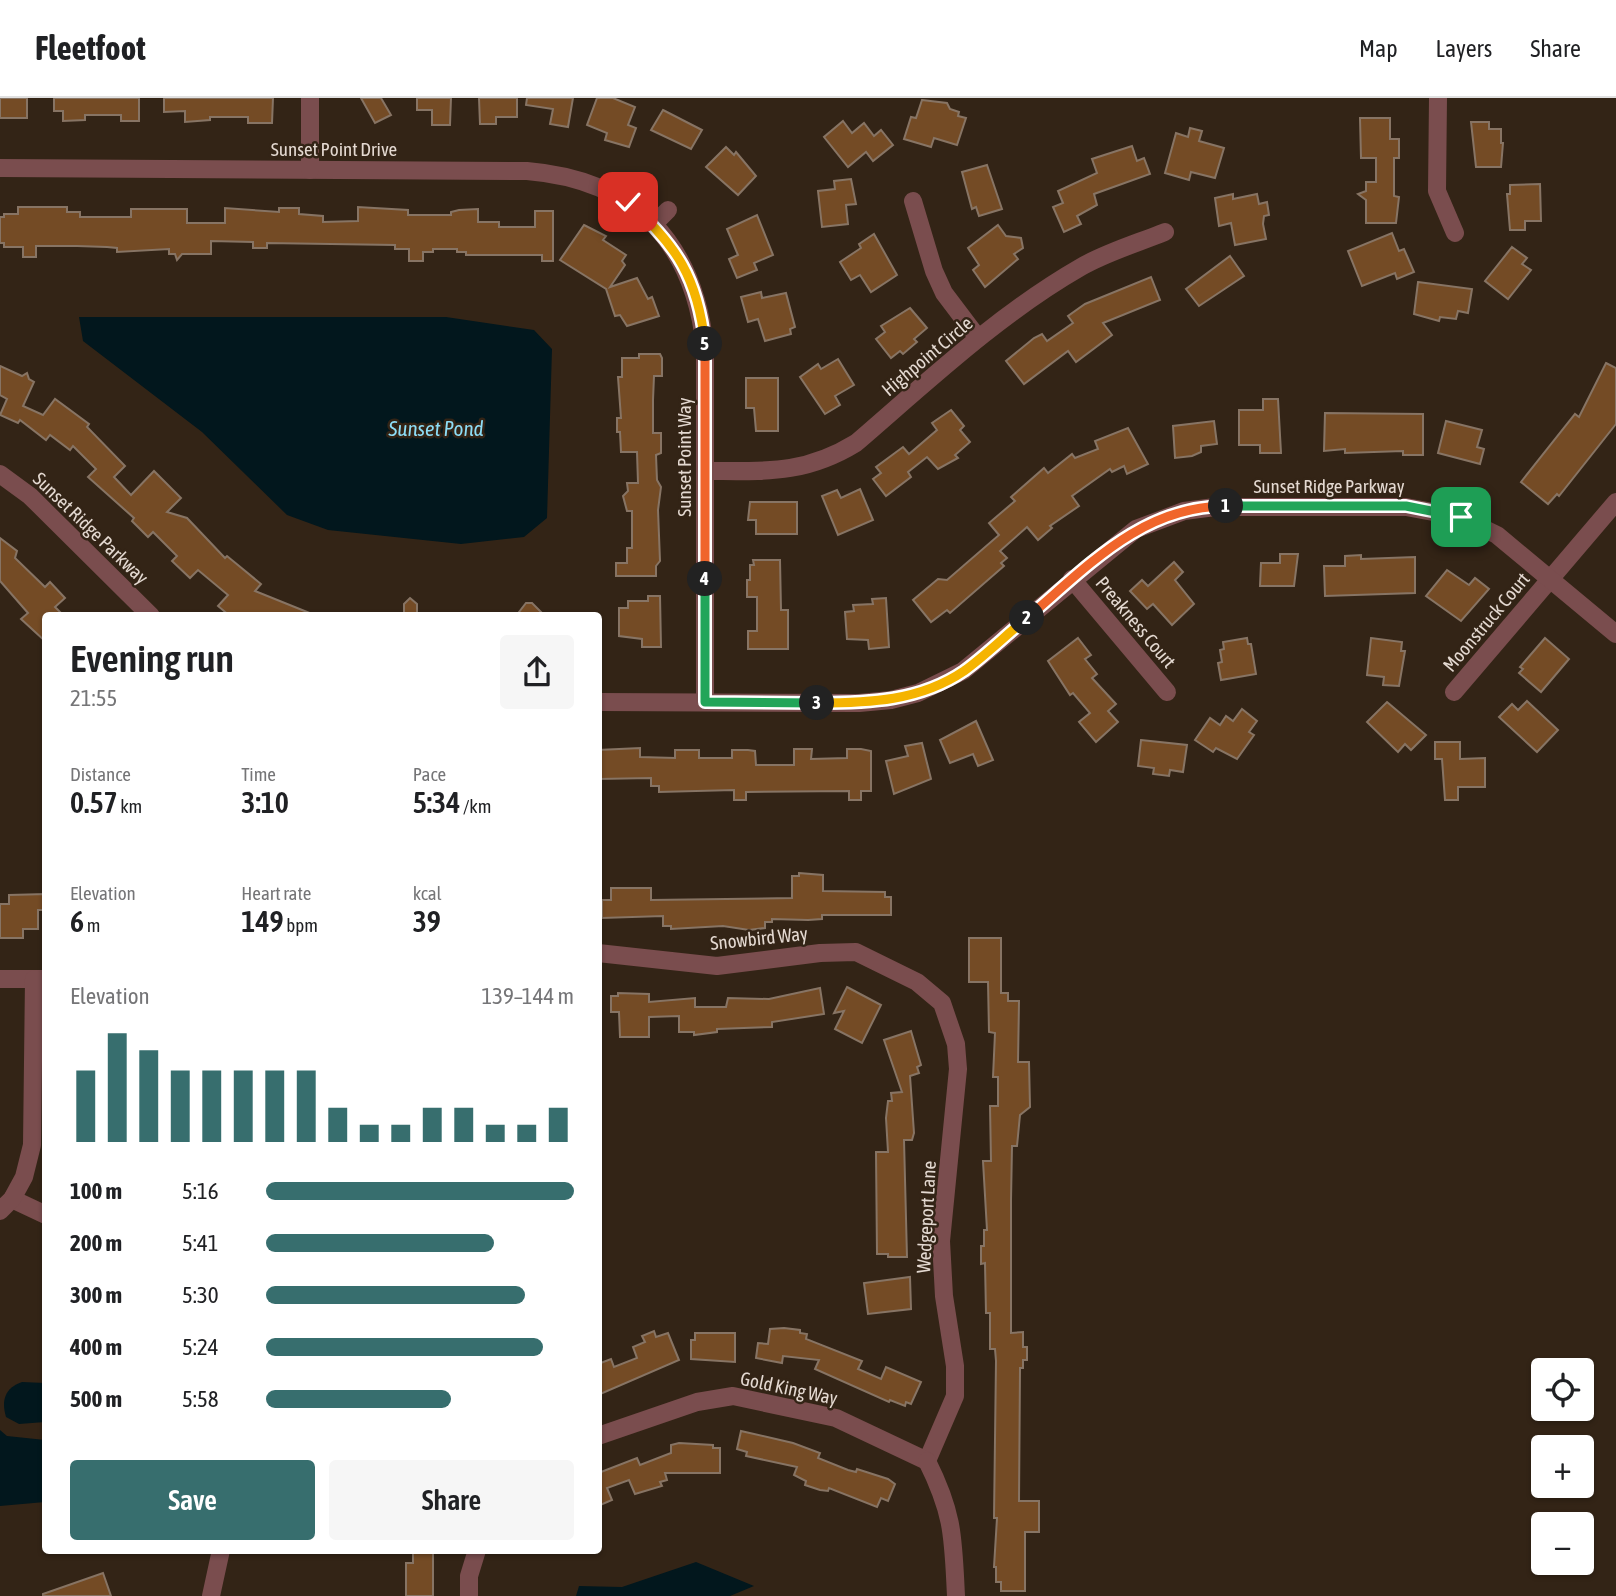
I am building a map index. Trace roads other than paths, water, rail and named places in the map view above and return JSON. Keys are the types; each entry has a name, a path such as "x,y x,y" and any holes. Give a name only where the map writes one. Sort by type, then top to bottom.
{"street":[{"path":"310,98 310,170"},
{"path":"1438,98 1437,191 1455,233"},
{"name":"Sunset Point Drive","path":"0,168 559,174 608,191 654,225"},
{"path":"913,201 934,271 944,293 978,338"},
{"path":"654,225 668,210"},
{"name":"Sunset Point Way","path":"654,225 678,254 690,276 702,320 705,702"},
{"name":"Highpoint Circle","path":"705,471 779,471 823,461 856,443 978,338 1082,266 1166,232"},
{"name":"Sunset Ridge Parkway","path":"0,474 30,496 147,612"},
{"name":"Moonstruck Court","path":"1454,692 1616,502"},
{"name":"Sunset Ridge Parkway","path":"602,702 859,703 891,700 918,693 964,671 1072,579 1136,529 1172,514 1215,506 1406,506 1433,510 1483,526 1616,634"},
{"name":"Preakness Court","path":"1072,579 1167,692"},
{"name":"Snowbird Way","path":"602,953 717,966 820,953 856,952 917,982"},
{"path":"0,979 40,979 32,1145 24,1177 6,1205 42,1214"},
{"name":"Wedgeport Lane","path":"917,982 942,1003 956,1044 958,1069 942,1241 944,1296 955,1366 955,1396 926,1461"},
{"name":"Gold King Way","path":"602,1435 697,1402 733,1396 836,1418 926,1461"},
{"path":"926,1461 943,1494 953,1525 956,1596"},
{"path":"211,1596 220,1554"},
{"path":"469,1596 469,1576 476,1554"}],"water":[{"name":"Sunset Pond","path":"79,317 446,317 534,330 552,349 547,518 524,537 461,544 328,530 287,515 202,432 83,341"},
{"path":"22,1382 42,1383 42,1422 19,1424 6,1417 4,1400 12,1388"},
{"path":"0,1430 7,1436 42,1440 42,1502 0,1506"},
{"path":"696,1562 754,1586 730,1596 576,1596 579,1586 622,1587"}]}
